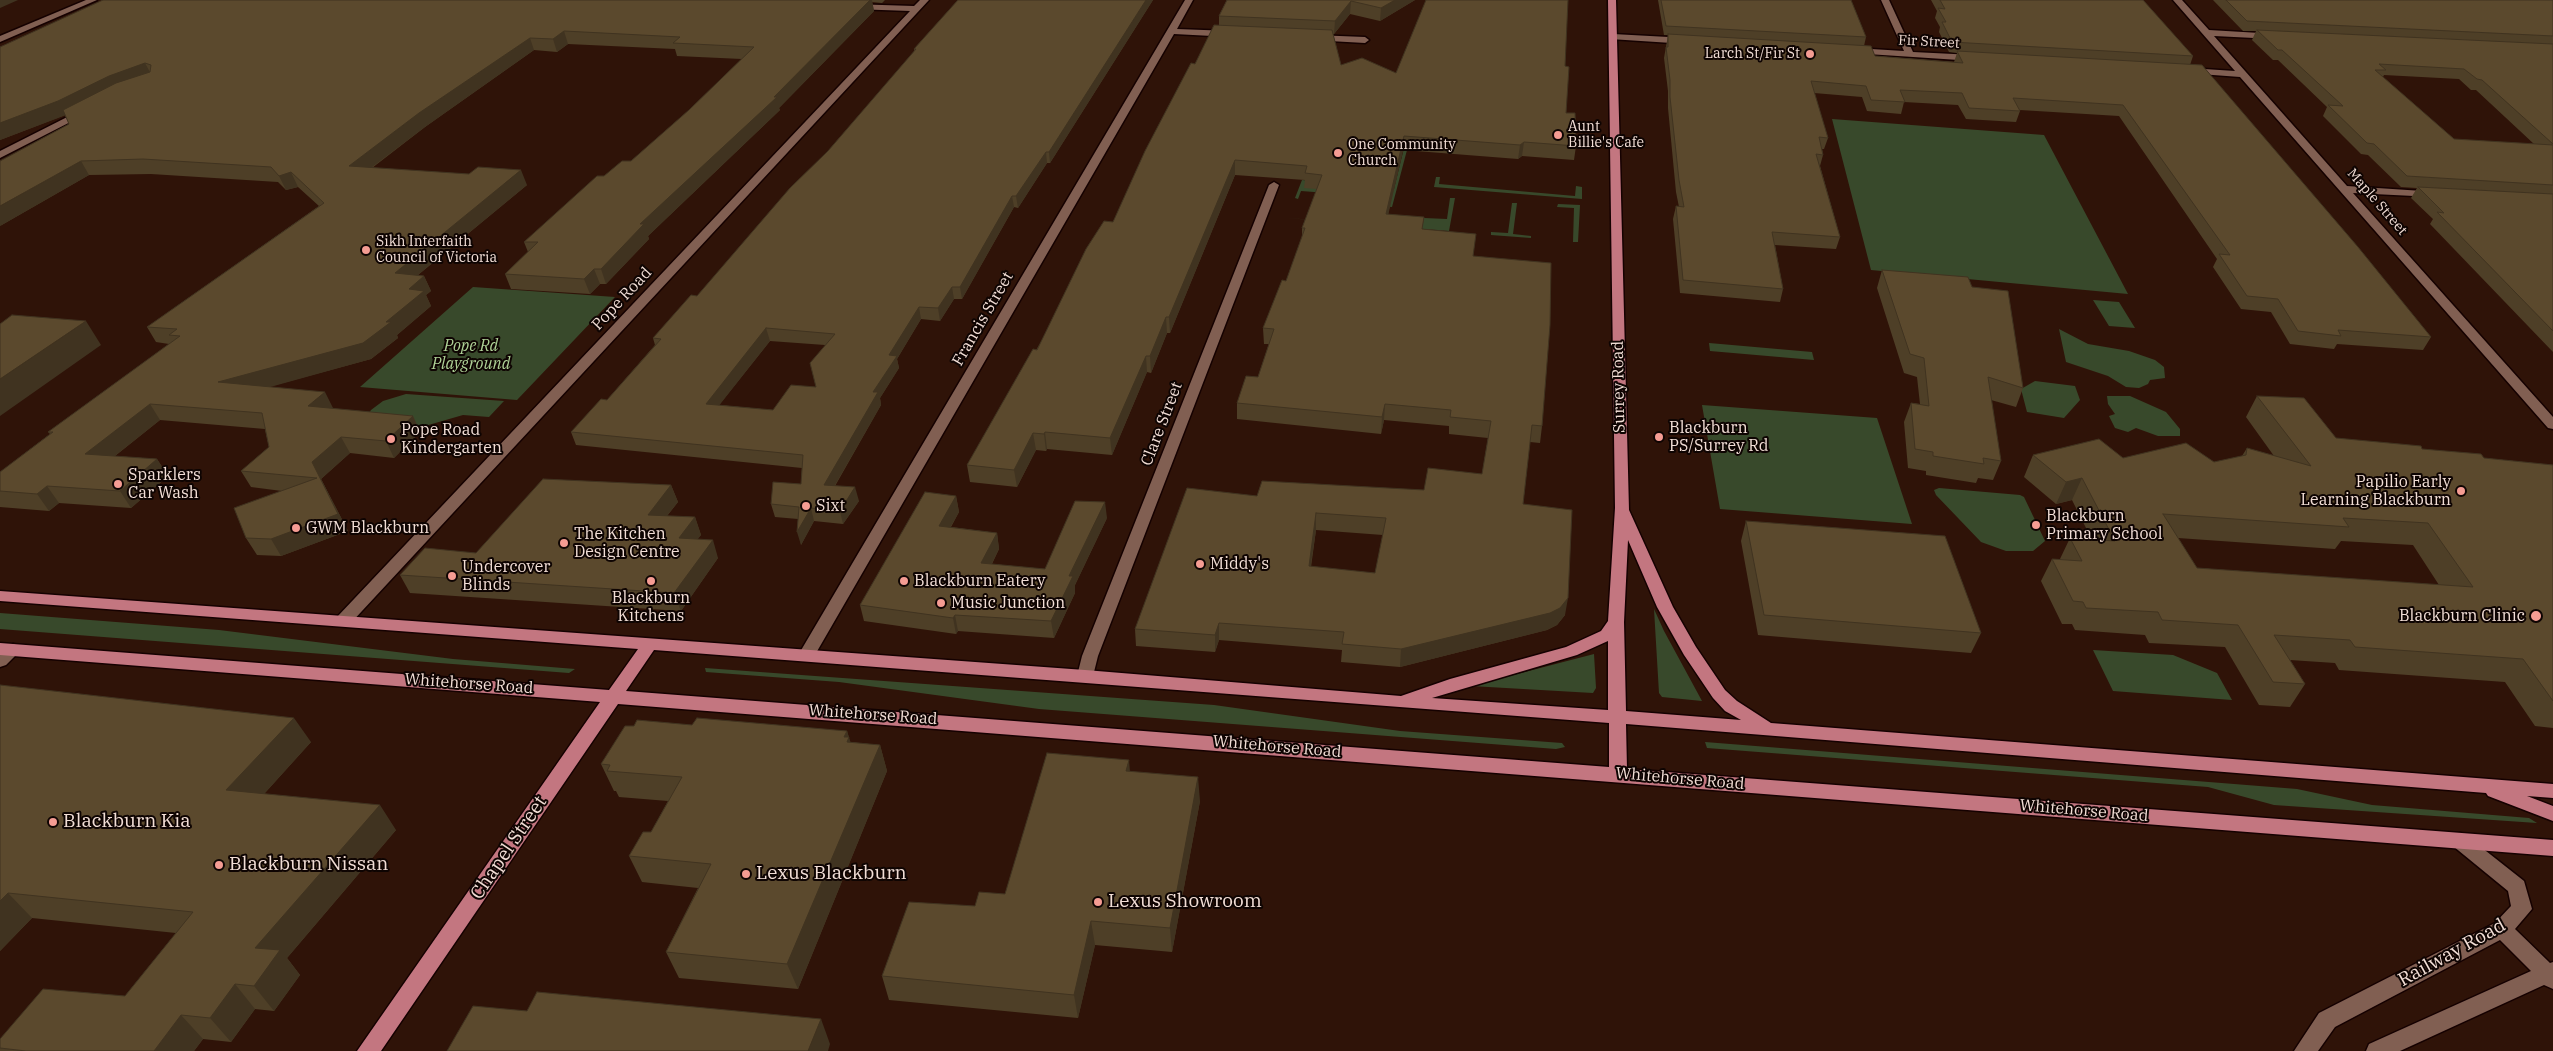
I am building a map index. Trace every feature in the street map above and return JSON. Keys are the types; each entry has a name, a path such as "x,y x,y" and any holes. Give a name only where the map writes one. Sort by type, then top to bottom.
{"main road":[{"name":"Surrey Road","path":"1612,0 1622,508 1616,622 1618,774"},
{"path":"1622,508 1665,607 1709,680 1731,706 1770,730"},
{"path":"0,596 1085,676 2553,791"},
{"path":"1400,702 1450,685 1571,651 1607,635 1616,622"},
{"name":"Chapel Street","path":"368,1051 650,644"},
{"name":"Whitehorse Road","path":"4,653 616,695 2553,848"},
{"path":"2476,785 2553,814"}],"street":[{"path":"70,8 82,0"},
{"path":"1,38 93,0"},
{"name":"Francis Street","path":"806,656 1189,0"},
{"path":"1885,0 1910,54"},
{"name":"Maple Street","path":"2177,0 2553,425"},
{"path":"844,5 921,4"},
{"name":"Pope Road","path":"343,621 921,4"},
{"path":"1172,31 1239,34"},
{"path":"2206,32 2285,36"},
{"path":"1307,37 1365,40"},
{"path":"1613,37 1698,42"},
{"name":"Fir Street","path":"1842,50 1988,59"},
{"path":"2182,71 2243,74"},
{"path":"0,154 98,104"},
{"name":"Clare Street","path":"1085,676 1090,656 1274,185"},
{"path":"2346,189 2445,195"},
{"name":"Railway Road","path":"2305,1051 2327,1020 2502,929 2522,909 2518,887 2460,841"},
{"path":"2377,1051 2551,975 2502,929"}],"green space":[{"path":"1832,119 2044,135 2128,294 1871,270"},
{"path":"1404,148 1407,150 1392,207 1352,203 1354,195 1301,191 1298,199 1295,198 1302,180 1394,189"},
{"path":"1436,177 1440,177 1439,184 1575,196 1576,186 1582,187 1582,199 1434,187"},
{"path":"1450,198 1455,198 1449,231 1287,218 1422,228 1424,218 1447,219"},
{"path":"1512,203 1517,203 1513,234 1531,236 1531,238 1491,235 1491,232 1508,233"},
{"path":"1558,204 1580,205 1578,242 1573,242 1574,208 1557,207"},
{"name":"Pope Rd Playground","path":"473,287 615,297 517,400 360,387"},
{"path":"2093,300 2119,302 2135,328 2109,326"},
{"path":"2059,329 2088,344 2129,351 2155,360 2164,367 2165,378 2150,380 2148,384 2139,388 2126,387 2108,376 2066,362"},
{"path":"1709,343 1812,352 1814,360 1710,351"},
{"path":"2035,381 2075,386 2080,400 2064,418 2027,412 2021,389"},
{"path":"406,394 504,401 489,417 463,415 418,428 366,418 371,410 383,401"},
{"path":"2107,396 2130,396 2166,412 2180,429 2180,436 2158,436 2136,428 2128,432 2115,428 2109,416 2115,414 2108,404"},
{"path":"1702,405 1877,418 1912,524 1720,509"},
{"path":"1939,488 2020,495 2024,497 2045,541 2033,551 2006,551 1981,542 1936,495 1934,490"},
{"path":"1654,609 1702,701 1662,697 1659,693"},
{"path":"0,613 219,630 453,659 575,669 569,673 0,629"},
{"path":"2093,650 2173,655 2217,673 2232,700 2113,691"},
{"path":"1594,654 1596,688 1593,693 1471,686"},
{"path":"705,668 1214,705 1400,731 1562,743 1565,747 1556,749 1039,709 839,682 706,672"},
{"path":"1705,742 2297,789 2372,805 2529,818 2537,823 2274,805 2208,787 1707,748"}],"building":[{"path":"103,0 870,0 774,97 777,97 640,224 644,224 601,269 594,269 584,279 505,274 538,242 524,242 597,176 604,176 622,161 631,161 689,110 754,47 673,43 680,37 564,31 553,39 530,38 419,113 349,166 469,174 478,167 521,170 395,273 424,276 409,289 424,291 386,322 391,322 363,343 218,382 325,392 308,406 413,416 386,441 341,437 312,462 338,514 271,539 246,538 234,508 317,478 241,471 269,447 262,413 150,404 85,454 157,459 120,491 47,486 37,494 0,491 0,472 53,432 48,432 180,336 169,335 177,329 147,327 324,203 291,172 279,176 271,167 143,159 81,161 0,206 0,161 69,124 63,110 116,83 150,72 151,65 145,63 109,76 58,101 0,123 0,47"},
{"path":"958,0 1146,0 1049,152 1046,152 1016,196 1012,196 960,287 952,287 938,308 919,307 889,355 897,356 873,392 878,392 824,485 855,487 840,511 811,508 797,532 799,507 771,504 773,482 801,484 803,455 571,432 601,399 607,400 661,339 653,338 691,295 697,296 790,188 828,151 916,49 914,49","holes":["766,328 835,334 810,363 816,387 791,385 773,410 706,404"]},
{"path":"1227,0 1395,0 1381,8 1351,1 1335,21 1219,16"},
{"path":"1426,0 1568,0 1565,66 1569,67 1566,113 1575,113 1576,146 1524,142 1520,145 1404,136 1386,214 1424,217 1422,229 1476,234 1473,256 1551,263 1550,325 1542,426 1532,425 1523,504 1572,510 1568,598 1560,608 1550,613 1401,649 1342,644 1344,632 1219,623 1215,635 1135,629 1187,488 1257,496 1262,481 1424,490 1428,468 1482,474 1491,421 1450,417 1451,410 1385,404 1382,417 1237,403 1246,376 1258,377 1274,329 1263,328 1282,280 1286,281 1305,228 1302,228 1322,175 1305,173 1307,166 1235,160 1169,317 1166,317 1150,356 1146,356 1110,438 1045,432 1044,434 1033,433 1014,470 967,465 1033,349 1037,350 1086,249 1104,221 1113,222 1145,151 1191,63 1195,64 1214,25 1332,30 1341,65 1362,58 1396,73","holes":["1316,513 1386,518 1375,573 1309,566"]},
{"path":"1661,0 1851,0 1866,37 1666,26"},
{"path":"1940,0 2143,0 2193,56 1952,42 1942,22 1946,22 1938,8 1945,9"},
{"path":"2226,0 2553,0 2553,36 2247,21"},
{"path":"2257,30 2553,44 2553,144 2482,80 2477,79 2464,69 2379,64 2386,70 2375,70 2454,139 2553,145 2553,185 2407,176 2374,144 2367,143 2328,105 2343,106 2282,50 2278,50"},
{"path":"1668,34 1871,46 1875,56 1963,63 1957,51 2202,65 2358,247 2431,337 2338,330 2341,336 2298,331 2278,299 2247,296 2219,254 2230,255 2123,105 2013,98 2020,111 1969,108 1962,93 1900,90 1905,102 1871,100 1866,86 1811,81 1828,138 1819,137 1823,155 1816,154 1840,237 1772,232 1783,289 1683,280 1676,206 1684,207 1679,180 1670,97 1666,47 1668,47"},
{"path":"2418,187 2553,194 2553,331 2437,212 2444,213"},
{"path":"1882,270 1968,277 1972,287 2008,291 2023,388 1988,377 2001,461 1983,458 1984,464 1933,456 1933,452 1915,449 1911,403 1929,406 1924,358 1910,354"},
{"path":"12,315 86,321 0,379 0,324"},
{"path":"2257,396 2304,398 2336,438 2421,446 2422,449 2481,454 2484,458 2553,465 2553,701 2523,659 2355,647 2350,640 2274,635 2305,684 2273,682 2238,625 2162,620 2158,612 2086,608 2083,602 2073,601 2052,559 2082,561 2070,538 2115,541 2082,478 2066,482 2033,455 2099,439 2123,458 2186,443 2214,462 2246,455 2247,448 2311,466","holes":["2163,514 2349,527 2343,518 2428,523 2473,587 2197,568"]},
{"path":"543,479 671,485 648,515 695,517 679,538 713,540 674,593 400,575 425,548 476,553"},
{"path":"925,492 956,496 939,526 997,533 981,563 1045,569 1075,501 1105,502 1069,576 1073,576 1051,621 955,615 953,618 860,605"},
{"path":"1746,521 1945,536 1981,633 1764,615"},
{"path":"0,685 294,718 226,790 380,805 255,948 280,950 254,986 235,984 210,1018 181,1015 154,1051 26,1051 0,1048 0,1039 43,989 125,996 193,912 8,893 0,901"},
{"name":"Lexus Blackburn","path":"697,718 847,731 844,737 849,737 847,742 880,745 787,964 666,952 711,864 629,856 643,832 651,832 682,777 607,771 610,765 601,764 625,726 634,726 637,720 692,725"},
{"name":"Lexus Showroom","path":"1047,753 1129,760 1126,771 1198,777 1170,928 1091,921 1074,995 882,976 909,902 975,906 979,892 1005,894"},
{"path":"537,992 821,1019 808,1051 447,1051 473,1006 527,1011"}],"place":[{"name":"Larch St/Fir St","path":"1810,54"},
{"name":"Aunt Billie's Cafe","path":"1558,135"},
{"name":"One Community Church","path":"1338,153"},
{"name":"Sikh Interfaith Council of Victoria","path":"366,250"},
{"name":"Blackburn PS/Surrey Rd","path":"1659,437"},
{"name":"Pope Road Kindergarten","path":"391,439"},
{"name":"Sparklers Car Wash","path":"118,484"},
{"name":"Papilio Early Learning Blackburn","path":"2461,491"},
{"name":"Sixt","path":"806,506"},
{"name":"Blackburn Primary School","path":"2036,525"},
{"name":"GWM Blackburn","path":"296,528"},
{"name":"The Kitchen Design Centre","path":"564,543"},
{"name":"Middy's","path":"1200,564"},
{"name":"Undercover Blinds","path":"452,576"},
{"name":"Blackburn Kitchens","path":"651,581"},
{"name":"Blackburn Eatery","path":"904,581"},
{"name":"Music Junction","path":"941,603"},
{"name":"Blackburn Clinic","path":"2536,616"},
{"name":"Blackburn Kia","path":"53,822"},
{"name":"Blackburn Nissan","path":"219,865"},
{"name":"Lexus Blackburn","path":"746,874"},
{"name":"Lexus Showroom","path":"1098,902"}]}
